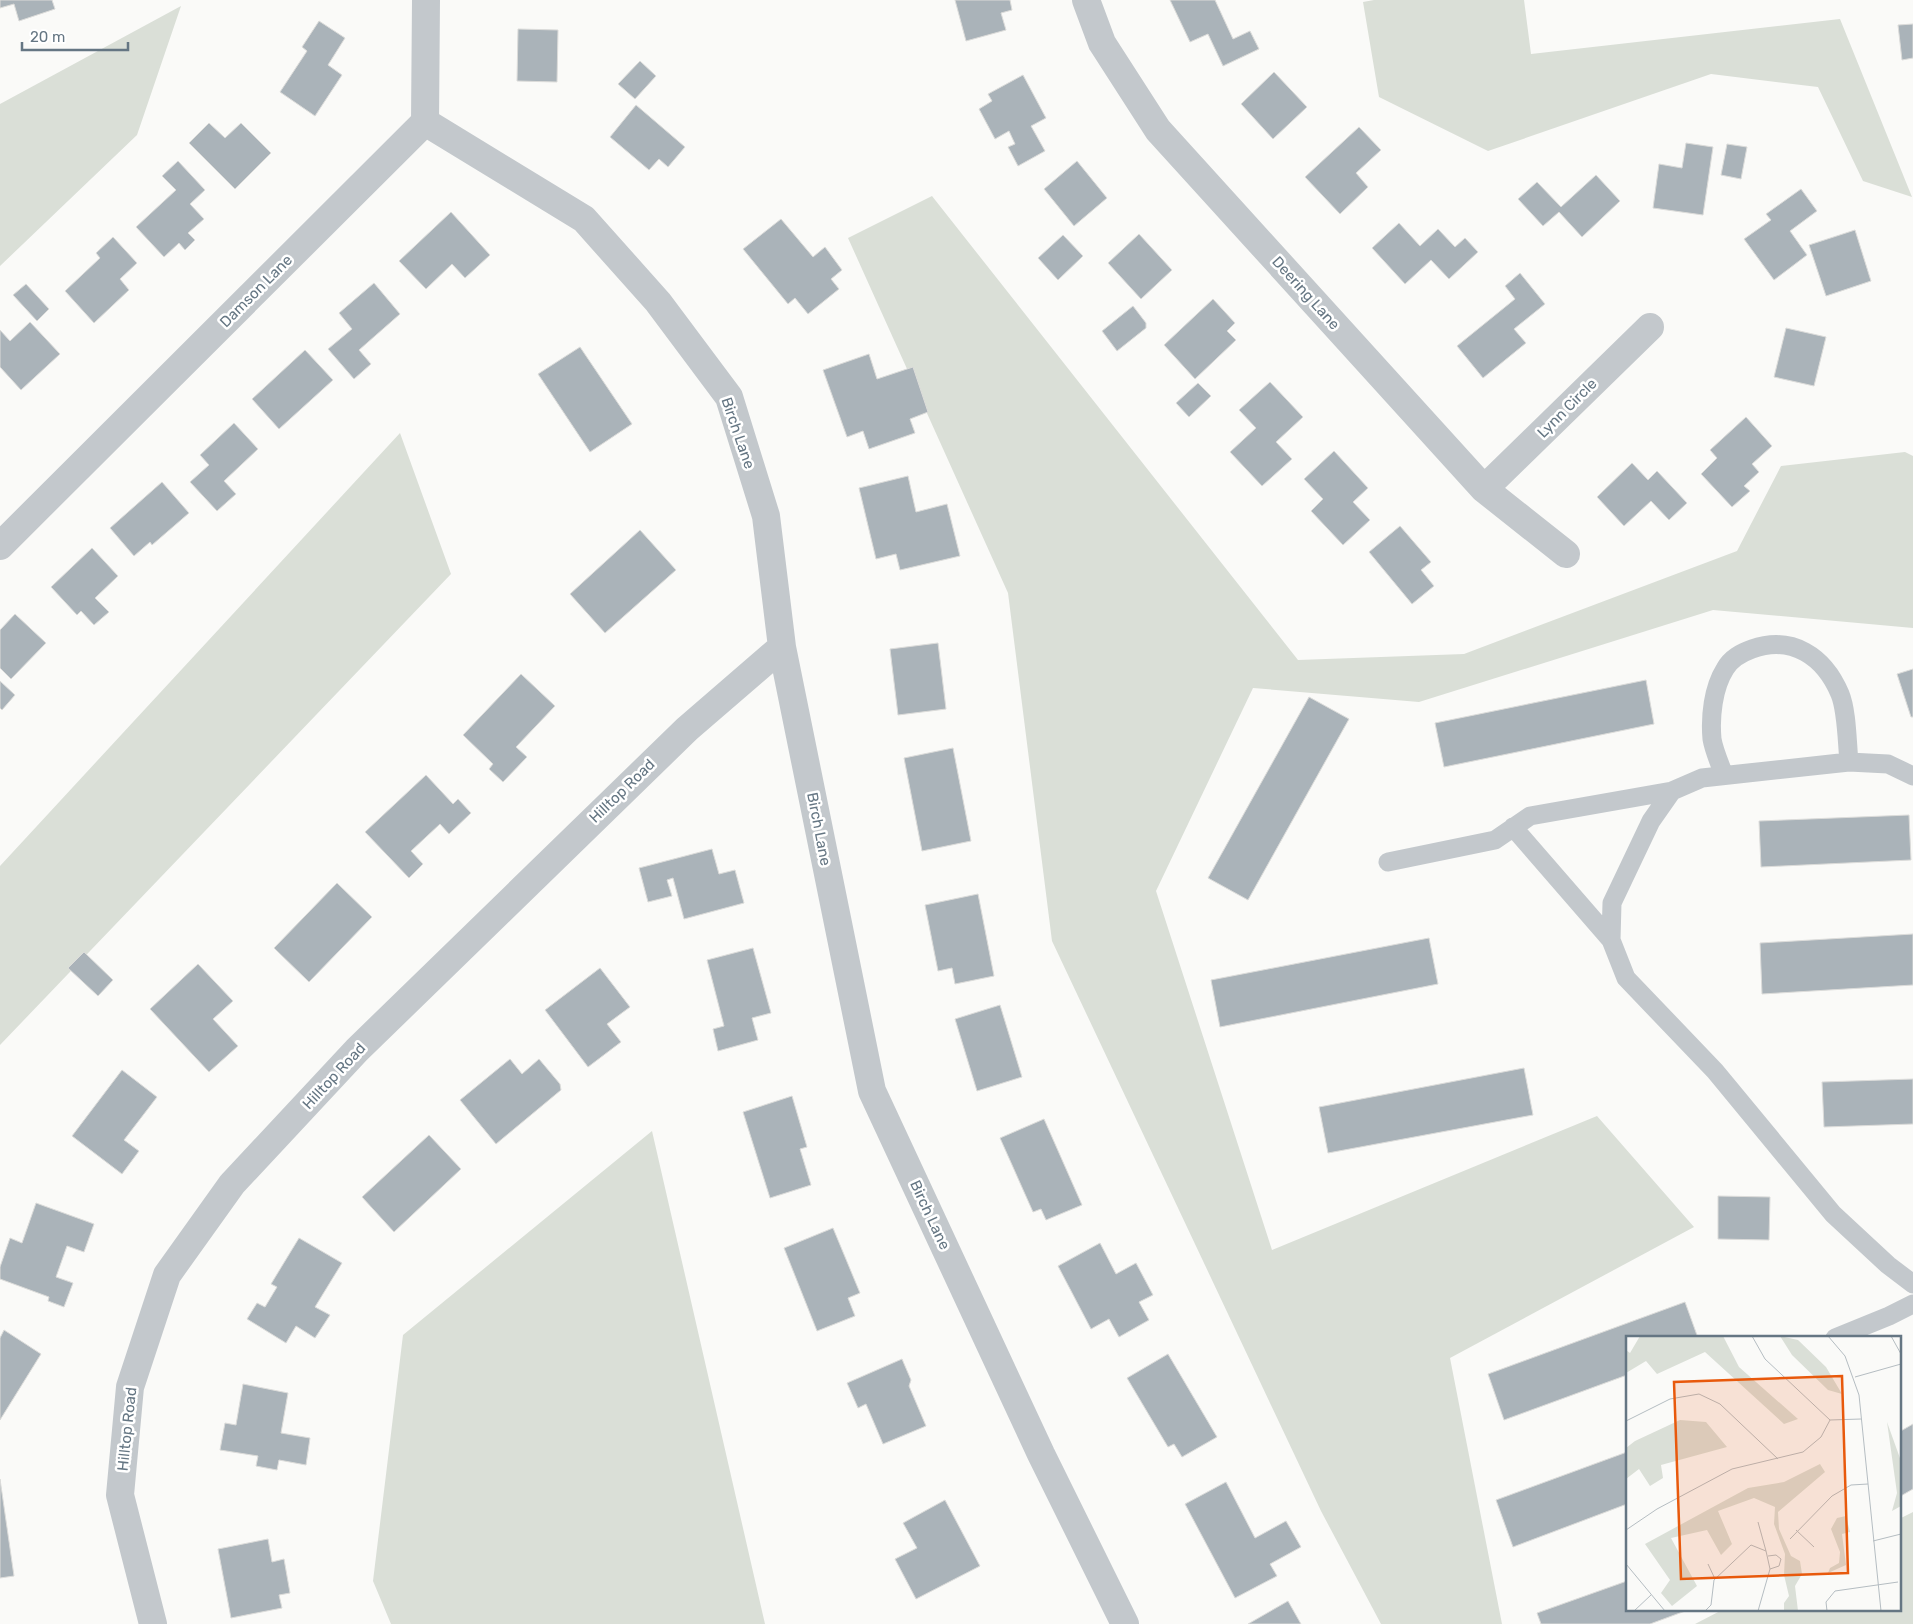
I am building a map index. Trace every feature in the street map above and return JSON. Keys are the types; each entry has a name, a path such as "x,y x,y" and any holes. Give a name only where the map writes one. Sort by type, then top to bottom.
{"street":[{"path":"425,122 426,0"},
{"name":"Deering Lane","path":"1086,0 1102,43 1158,130 1484,490 1566,554"},
{"name":"Damson Lane","path":"0,546 425,122"},
{"name":"Birch Lane","path":"425,122 584,219 658,302 729,397 766,516 782,647 872,1091 1041,1454 1125,1624"},
{"name":"Lynn Circle","path":"1484,490 1650,326"},
{"name":"Hilltop Road","path":"153,1624 120,1495 130,1387 167,1275 232,1184 358,1050 687,728 782,647"}],"lane":[{"path":"1724,776 1712,739 1714,696 1725,668 1739,654 1761,646 1785,644 1809,653 1828,672 1840,695 1849,762"},
{"path":"1388,862 1495,840 1530,816 1672,791 1702,778 1849,762 1888,764 1913,776"},
{"path":"1611,940 1612,903 1651,821 1672,791"},
{"path":"1513,828 1611,940 1626,978 1715,1071 1833,1214 1888,1265 1913,1284"},
{"path":"1840,1336 1913,1304"}],"shaded area":[{"path":"1374,0 1524,0 1531,54 1840,19 1912,197 1863,181 1818,87 1711,74 1488,151 1379,97 1363,2"},
{"path":"181,6 137,135 0,266 0,104"},
{"path":"932,196 1298,660 1464,654 1737,551 1781,466 1905,452 1913,456 1913,628 1713,610 1419,702 1253,688 1156,891 1272,1250 1597,1116 1694,1227 1450,1358 1502,1624 1381,1624 1321,1511 1052,941 1008,593 848,238"},
{"path":"400,433 451,574 0,1045 0,866"},
{"path":"652,1131 765,1624 391,1624 373,1581 403,1335"},
{"path":"1913,1512 1913,1624 1695,1624 1718,1612 1900,1612 1900,1518"}],"building":[{"path":"0,0 52,0 55,9 19,21 14,4 0,8"},
{"path":"955,0 1010,0 1012,10 1001,13 1006,30 966,41"},
{"path":"1170,0 1215,0 1233,39 1250,31 1259,49 1223,66 1208,34 1190,42"},
{"path":"319,21 345,38 328,65 342,75 315,116 280,92 307,51 302,47"},
{"path":"1913,24 1913,58 1902,60 1898,25"},
{"path":"518,29 558,30 557,82 517,81"},
{"path":"640,61 656,76 635,99 618,84"},
{"path":"1274,72 1307,107 1273,139 1241,104"},
{"path":"1023,75 1046,118 1031,126 1045,151 1018,166 1008,147 1015,144 1009,131 995,139 979,109 992,101 988,94"},
{"path":"636,105 685,147 668,167 659,159 649,170 610,137"},
{"path":"209,123 225,138 241,123 271,153 235,189 189,143"},
{"path":"1359,127 1381,150 1356,173 1368,187 1340,214 1305,177"},
{"path":"1686,143 1713,147 1703,215 1653,208 1659,164 1682,168"},
{"path":"1727,144 1747,147 1741,179 1721,175"},
{"path":"178,161 205,190 190,204 204,219 188,233 195,240 185,250 179,243 164,257 136,227 176,190 162,176"},
{"path":"1077,161 1107,198 1074,226 1044,189"},
{"path":"1596,175 1620,201 1582,237 1559,212 1543,226 1518,199 1537,182 1561,207"},
{"path":"1801,189 1817,211 1790,231 1807,255 1774,280 1744,239 1771,220 1766,214"},
{"path":"451,212 490,255 465,278 452,264 426,289 399,261"},
{"path":"781,219 813,257 825,247 842,270 831,279 839,289 808,314 795,298 788,304 743,249"},
{"path":"1399,223 1420,246 1438,229 1455,247 1465,238 1478,252 1449,279 1431,260 1405,284 1372,248"},
{"path":"1855,230 1871,281 1826,296 1809,245"},
{"path":"1139,234 1172,270 1141,299 1108,263"},
{"path":"1063,235 1083,256 1058,280 1038,258"},
{"path":"113,237 137,263 120,279 129,290 94,323 65,291 100,258 96,253"},
{"path":"1520,273 1545,304 1514,329 1526,343 1483,378 1457,346 1515,299 1505,286"},
{"path":"374,283 400,314 359,350 371,364 354,379 328,349 352,329 339,313"},
{"path":"26,284 49,309 37,321 13,295"},
{"path":"1213,299 1235,323 1227,331 1236,340 1195,379 1164,345"},
{"path":"1133,306 1146,323 1146,328 1117,351 1102,331"},
{"path":"30,322 60,354 21,390 0,367 0,330 10,341"},
{"path":"1786,328 1826,337 1814,386 1774,377"},
{"path":"580,347 632,424 590,452 538,374"},
{"path":"305,350 333,380 279,429 252,399"},
{"path":"869,354 877,379 913,367 928,412 910,419 915,433 869,449 863,431 847,437 823,370"},
{"path":"1270,382 1303,417 1276,442 1292,459 1262,486 1230,452 1256,428 1239,410"},
{"path":"1198,383 1211,396 1189,417 1176,403"},
{"path":"1746,417 1772,446 1752,464 1759,472 1744,486 1750,491 1732,507 1701,474 1717,458 1710,450"},
{"path":"234,423 258,449 224,481 236,494 217,511 190,482 209,465 200,455"},
{"path":"1334,451 1368,488 1353,502 1370,520 1343,545 1311,511 1323,499 1304,479"},
{"path":"1632,463 1648,480 1657,471 1687,503 1669,520 1651,501 1624,526 1597,497"},
{"path":"908,476 916,512 947,504 960,556 900,570 896,554 876,559 859,488"},
{"path":"162,482 189,513 152,545 150,542 134,556 110,528"},
{"path":"1400,526 1431,562 1421,570 1434,586 1412,604 1369,552"},
{"path":"640,530 676,570 605,633 570,594"},
{"path":"92,548 118,576 95,598 109,612 94,625 81,611 77,615 51,587"},
{"path":"15,614 46,643 11,679 0,668 0,630"},
{"path":"938,643 946,709 898,715 890,649"},
{"path":"1913,669 1913,717 1911,717 1897,674"},
{"path":"521,674 555,706 516,747 527,757 503,782 489,769 493,764 463,735"},
{"path":"1646,680 1654,724 1444,767 1435,723"},
{"path":"0,681 15,695 2,710 0,708"},
{"path":"1309,697 1349,719 1248,900 1208,878"},
{"path":"953,748 971,841 922,851 904,758"},
{"path":"426,775 453,804 458,799 471,813 449,834 440,824 411,851 423,864 409,878 365,832"},
{"path":"1909,815 1911,860 1761,867 1759,821"},
{"path":"712,849 719,874 735,870 744,903 684,919 673,878 667,880 672,896 648,902 639,868"},
{"path":"337,883 372,917 309,982 274,948"},
{"path":"978,894 994,976 955,984 952,968 938,971 925,905"},
{"path":"1913,934 1913,985 1762,994 1760,943"},
{"path":"1429,938 1438,984 1220,1027 1211,980"},
{"path":"753,948 771,1013 752,1018 758,1040 718,1051 713,1029 724,1026 707,960"},
{"path":"84,952 113,980 98,996 68,968"},
{"path":"198,964 233,1001 213,1019 238,1046 209,1072 150,1009"},
{"path":"600,968 630,1007 607,1024 621,1042 588,1067 545,1010"},
{"path":"1000,1005 1022,1077 977,1091 955,1019"},
{"path":"510,1059 522,1074 539,1059 560,1084 561,1090 496,1144 460,1100"},
{"path":"1524,1068 1533,1115 1328,1153 1319,1107"},
{"path":"122,1070 157,1097 124,1140 139,1151 122,1174 72,1136"},
{"path":"1913,1079 1913,1124 1824,1127 1822,1082"},
{"path":"792,1096 807,1147 800,1149 811,1185 770,1198 743,1112"},
{"path":"1044,1119 1082,1205 1046,1220 1041,1209 1033,1212 1000,1138"},
{"path":"429,1135 461,1169 394,1232 362,1197"},
{"path":"1718,1196 1770,1197 1769,1240 1718,1239"},
{"path":"36,1203 94,1224 84,1252 67,1246 56,1277 73,1283 64,1307 48,1301 49,1297 0,1279 0,1267 10,1238 22,1243"},
{"path":"833,1228 860,1293 848,1298 855,1316 817,1331 784,1248"},
{"path":"299,1238 342,1263 315,1307 330,1315 315,1338 296,1326 286,1343 247,1319 257,1303 265,1307 277,1287 271,1284"},
{"path":"1100,1243 1116,1274 1136,1263 1153,1295 1139,1302 1149,1320 1119,1337 1109,1319 1091,1329 1058,1266"},
{"path":"1685,1302 1697,1336 1626,1336 1626,1375 1504,1420 1488,1374"},
{"path":"4,1330 41,1354 0,1420 0,1338"},
{"path":"1168,1354 1217,1437 1182,1457 1174,1444 1168,1447 1127,1378"},
{"path":"902,1359 911,1380 909,1386 926,1426 883,1444 866,1404 858,1408 847,1383"},
{"path":"243,1384 288,1393 281,1433 310,1438 306,1465 279,1460 277,1470 256,1466 258,1456 220,1450 225,1423 236,1425"},
{"path":"1913,1424 1913,1489 1900,1496 1900,1431"},
{"path":"1626,1452 1626,1504 1513,1547 1496,1500"},
{"path":"0,1479 14,1576 0,1578"},
{"path":"1226,1482 1255,1538 1286,1521 1301,1547 1270,1564 1277,1576 1235,1598 1185,1504"},
{"path":"945,1500 980,1566 916,1599 895,1559 917,1548 903,1523"},
{"path":"268,1539 272,1562 284,1559 290,1593 279,1595 282,1608 231,1618 218,1549"},
{"path":"1626,1581 1626,1612 1683,1612 1650,1624 1541,1624 1537,1613"},
{"path":"1288,1601 1301,1624 1248,1624"}]}
